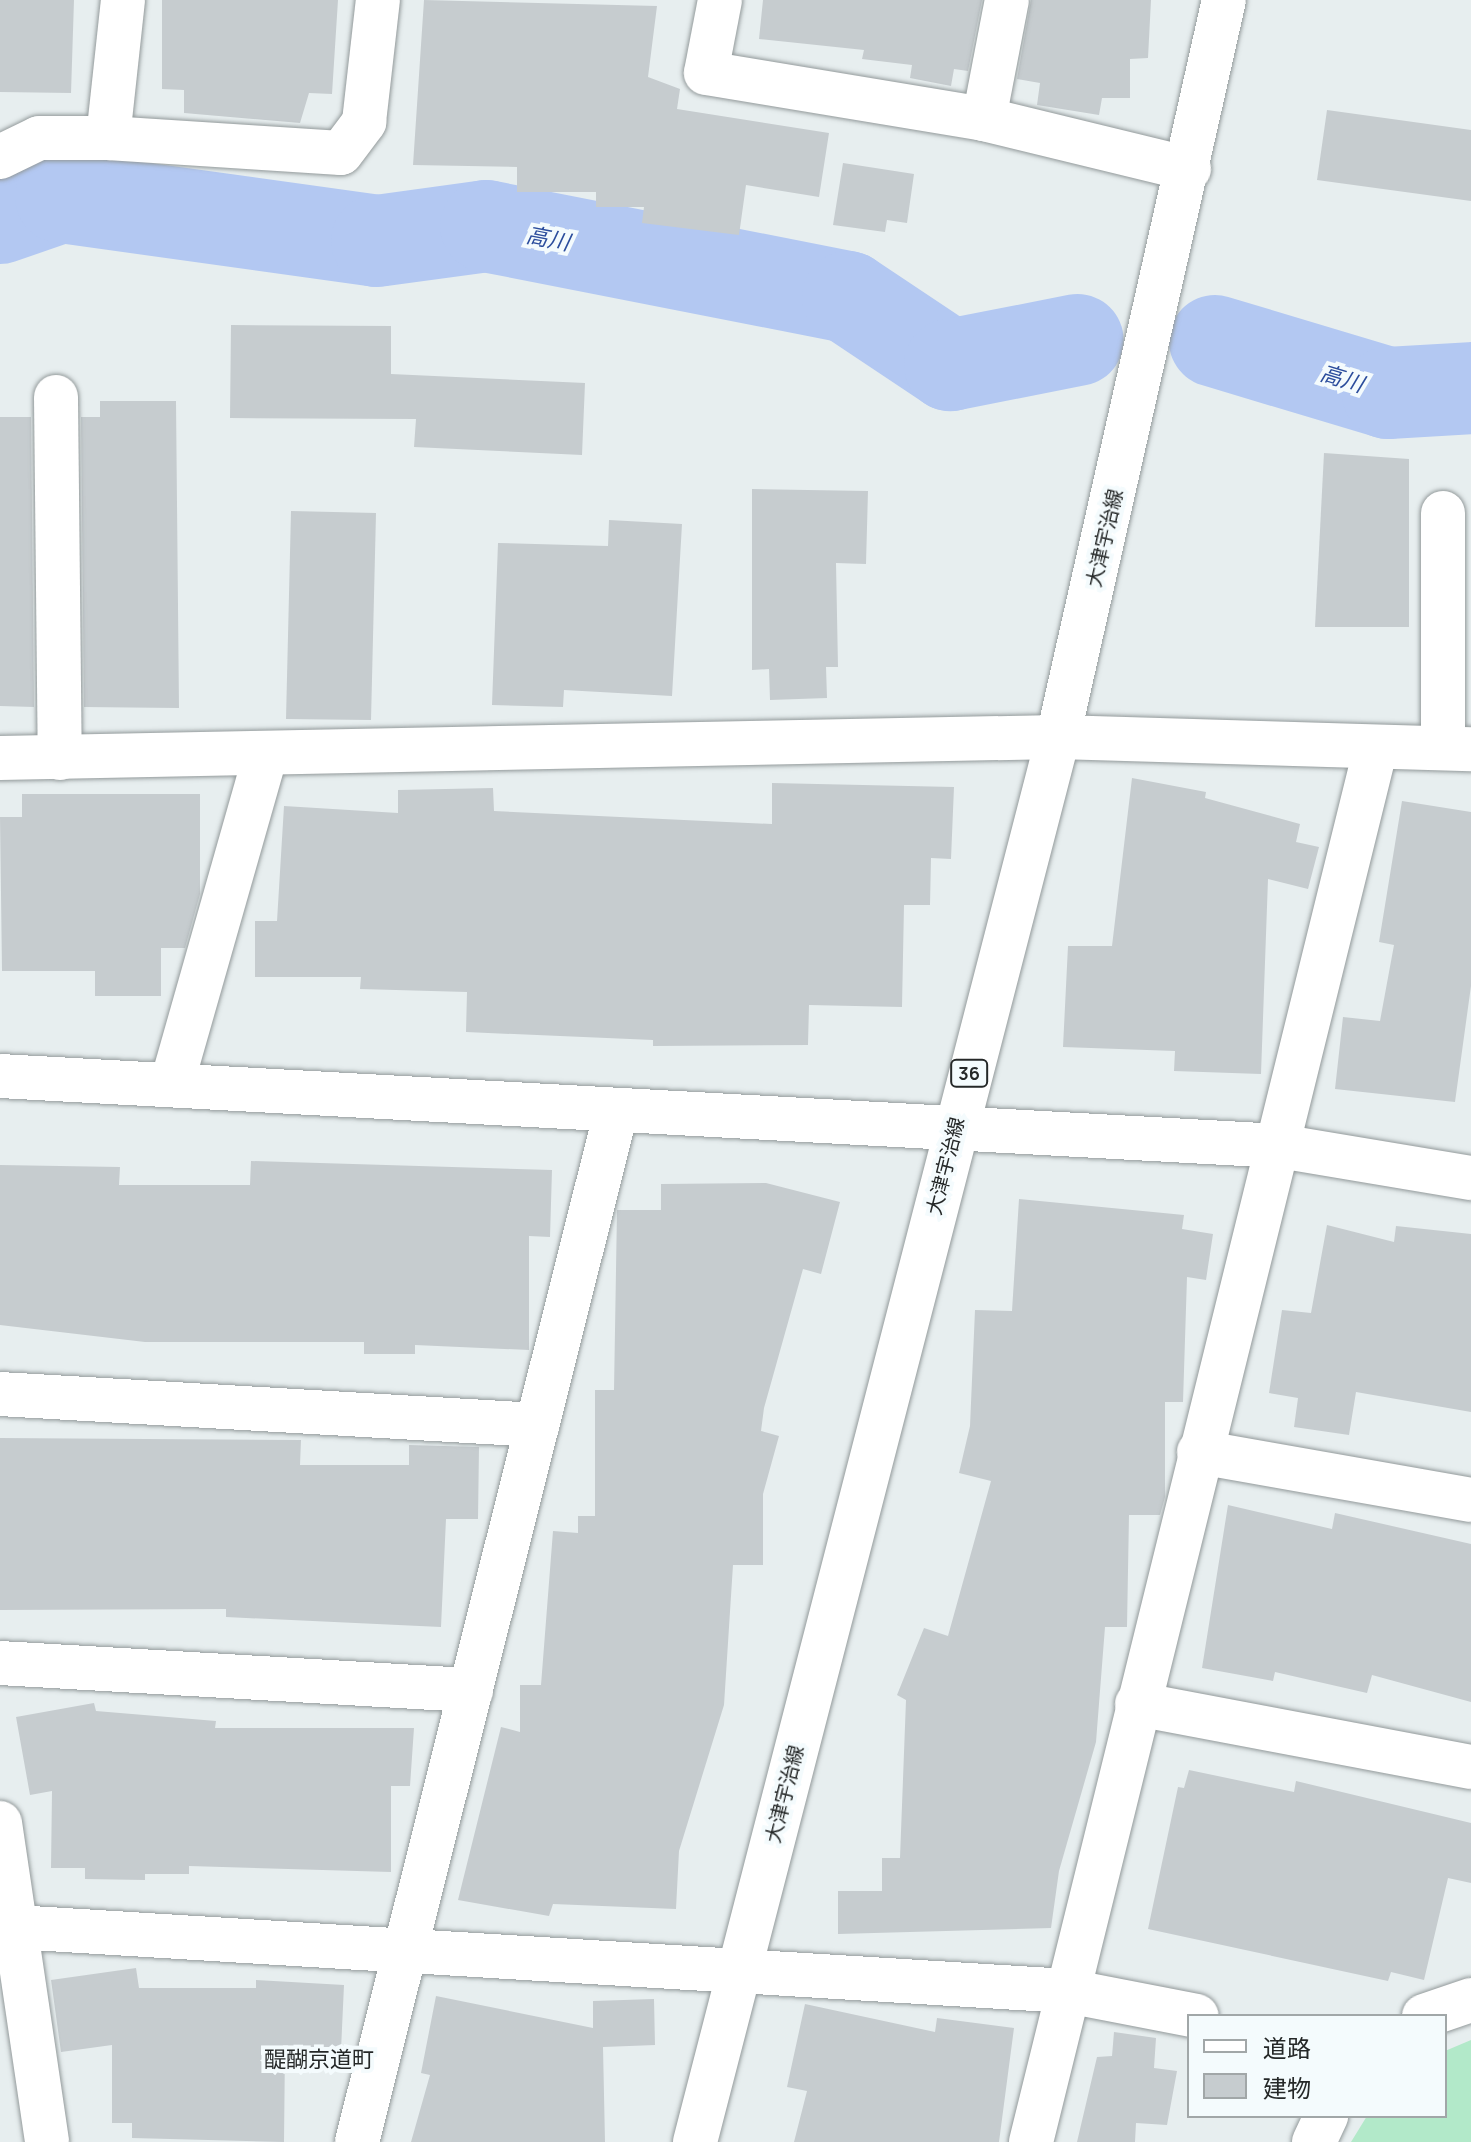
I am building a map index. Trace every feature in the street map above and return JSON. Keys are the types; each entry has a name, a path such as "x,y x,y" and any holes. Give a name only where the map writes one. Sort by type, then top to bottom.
{"street":[{"path":"108,138 123,0"},
{"path":"0,157 39,138 108,138 341,153 364,122 378,0"},
{"path":"720,0 706,73 984,119 1189,169"},
{"path":"984,119 1007,0"},
{"name":"大津宇治線","path":"695,2142 1058,737 1189,169 1224,0"},
{"path":"56,397 60,758"},
{"path":"0,758 265,756 1058,737 1457,749 1443,513"},
{"path":"1031,2142 1199,1452 1279,1146 1376,747"},
{"path":"172,1083 265,756"},
{"path":"0,1076 172,1083 616,1112 1279,1146 1471,1178"},
{"path":"357,2142 616,1112"},
{"path":"0,1394 537,1425"},
{"path":"1199,1452 1471,1500"},
{"path":"0,1663 471,1690"},
{"path":"1137,1704 1471,1767"},
{"path":"0,1823 47,2142"},
{"path":"15,1927 405,1947 1068,1991 1187,2014"},
{"path":"1430,2014 1471,2000"},
{"path":"1314,2142 1325,2118"}],"green space":[{"path":"1471,2040 1471,2142 1351,2142 1366,2118 1447,2118 1447,2050"}],"building":[{"path":"0,0 74,0 71,93 0,92"},
{"path":"162,0 338,0 332,94 309,93 300,123 184,113 184,90 162,89"},
{"path":"424,0 657,6 648,77 680,89 677,109 829,133 819,197 746,185 739,235 642,223 644,207 596,207 596,192 517,192 517,167 413,165"},
{"path":"763,0 982,0 968,71 954,69 951,86 910,78 912,65 862,59 864,50 759,39"},
{"path":"1031,0 1151,0 1148,58 1130,59 1130,98 1102,98 1099,115 1037,105 1040,83 1017,79"},
{"path":"1327,110 1471,130 1471,201 1317,180"},
{"path":"843,163 914,174 907,223 887,220 885,232 833,225"},
{"path":"231,325 391,326 391,374 585,383 582,455 414,447 416,419 230,418"},
{"path":"100,401 176,401 179,708 84,707 81,417 100,417"},
{"path":"0,417 31,417 34,707 0,706"},
{"path":"1324,453 1409,459 1409,627 1315,627"},
{"path":"752,489 868,491 866,564 836,563 838,667 826,667 827,698 770,700 769,669 752,670"},
{"path":"291,511 376,513 371,720 286,719"},
{"path":"609,520 682,524 672,696 564,690 563,707 492,705 498,543 608,546"},
{"path":"1132,778 1206,792 1205,798 1300,824 1296,842 1319,847 1308,889 1268,879 1261,1074 1174,1071 1175,1051 1063,1047 1068,946 1112,946"},
{"path":"772,783 954,787 951,859 931,858 930,905 904,905 902,1007 809,1005 808,1045 653,1046 653,1040 466,1032 467,992 360,989 361,977 255,977 255,921 277,921 284,806 398,813 398,790 493,788 494,811 772,824"},
{"path":"22,794 200,794 200,894 185,948 161,948 161,996 95,996 95,971 2,971 0,817 22,817"},
{"path":"1402,801 1471,812 1471,986 1455,1102 1335,1089 1343,1017 1380,1021 1394,945 1379,942"},
{"path":"251,1161 552,1170 550,1237 529,1236 529,1350 415,1345 415,1354 364,1354 364,1342 145,1342 0,1325 0,1165 120,1167 119,1185 250,1185"},
{"path":"766,1183 840,1202 821,1274 803,1269 764,1408 761,1431 779,1436 763,1494 763,1565 733,1565 724,1705 679,1851 676,1909 553,1904 549,1916 458,1900 501,1727 520,1732 520,1685 541,1685 553,1531 578,1533 578,1516 595,1516 595,1390 614,1390 617,1210 661,1210 661,1184"},
{"path":"1019,1199 1184,1215 1182,1229 1213,1234 1206,1280 1187,1277 1183,1402 1165,1402 1165,1497 1160,1515 1129,1515 1127,1627 1105,1627 1096,1742 1059,1871 1051,1928 838,1934 838,1891 882,1891 882,1858 900,1858 906,1700 897,1695 924,1628 948,1636 991,1481 959,1473 970,1426 975,1310 1012,1311"},
{"path":"1327,1225 1394,1242 1396,1226 1471,1234 1471,1412 1356,1392 1349,1435 1294,1427 1298,1398 1269,1393 1282,1310 1311,1313"},
{"path":"0,1438 301,1440 300,1465 409,1465 409,1445 479,1447 478,1519 446,1519 441,1627 226,1617 226,1609 0,1610"},
{"path":"1228,1505 1332,1529 1335,1513 1471,1544 1471,1702 1372,1675 1367,1693 1275,1672 1273,1681 1202,1668"},
{"path":"94,1703 96,1711 216,1721 215,1728 414,1728 410,1786 391,1786 391,1872 189,1866 189,1874 145,1874 145,1880 85,1879 85,1868 51,1868 52,1791 30,1795 16,1717"},
{"path":"1189,1770 1294,1792 1296,1781 1471,1823 1471,1883 1448,1878 1424,1980 1391,1972 1388,1981 1148,1929 1178,1787 1184,1788"},
{"path":"136,1968 139,1988 256,1988 256,1980 344,1985 341,2050 285,2047 284,2142 132,2138 132,2123 112,2123 112,2045 61,2052 51,1980"},
{"path":"436,1996 593,2028 593,2001 654,1999 655,2045 603,2047 605,2142 411,2142 430,2075 421,2073"},
{"path":"805,2004 935,2032 937,2018 1014,2028 999,2142 794,2142 807,2091 787,2087"},
{"path":"1114,2032 1156,2038 1154,2068 1177,2071 1167,2125 1136,2123 1135,2142 1077,2142 1097,2057 1112,2056"}],"waterway":[{"name":"高川","path":"0,218 61,197 377,241 486,226 848,297 950,365 1078,340"},
{"name":"高川","path":"1215,341 1388,393 1471,388"}],"district":[{"name":"醍醐京道町","path":"319,2060"}]}
